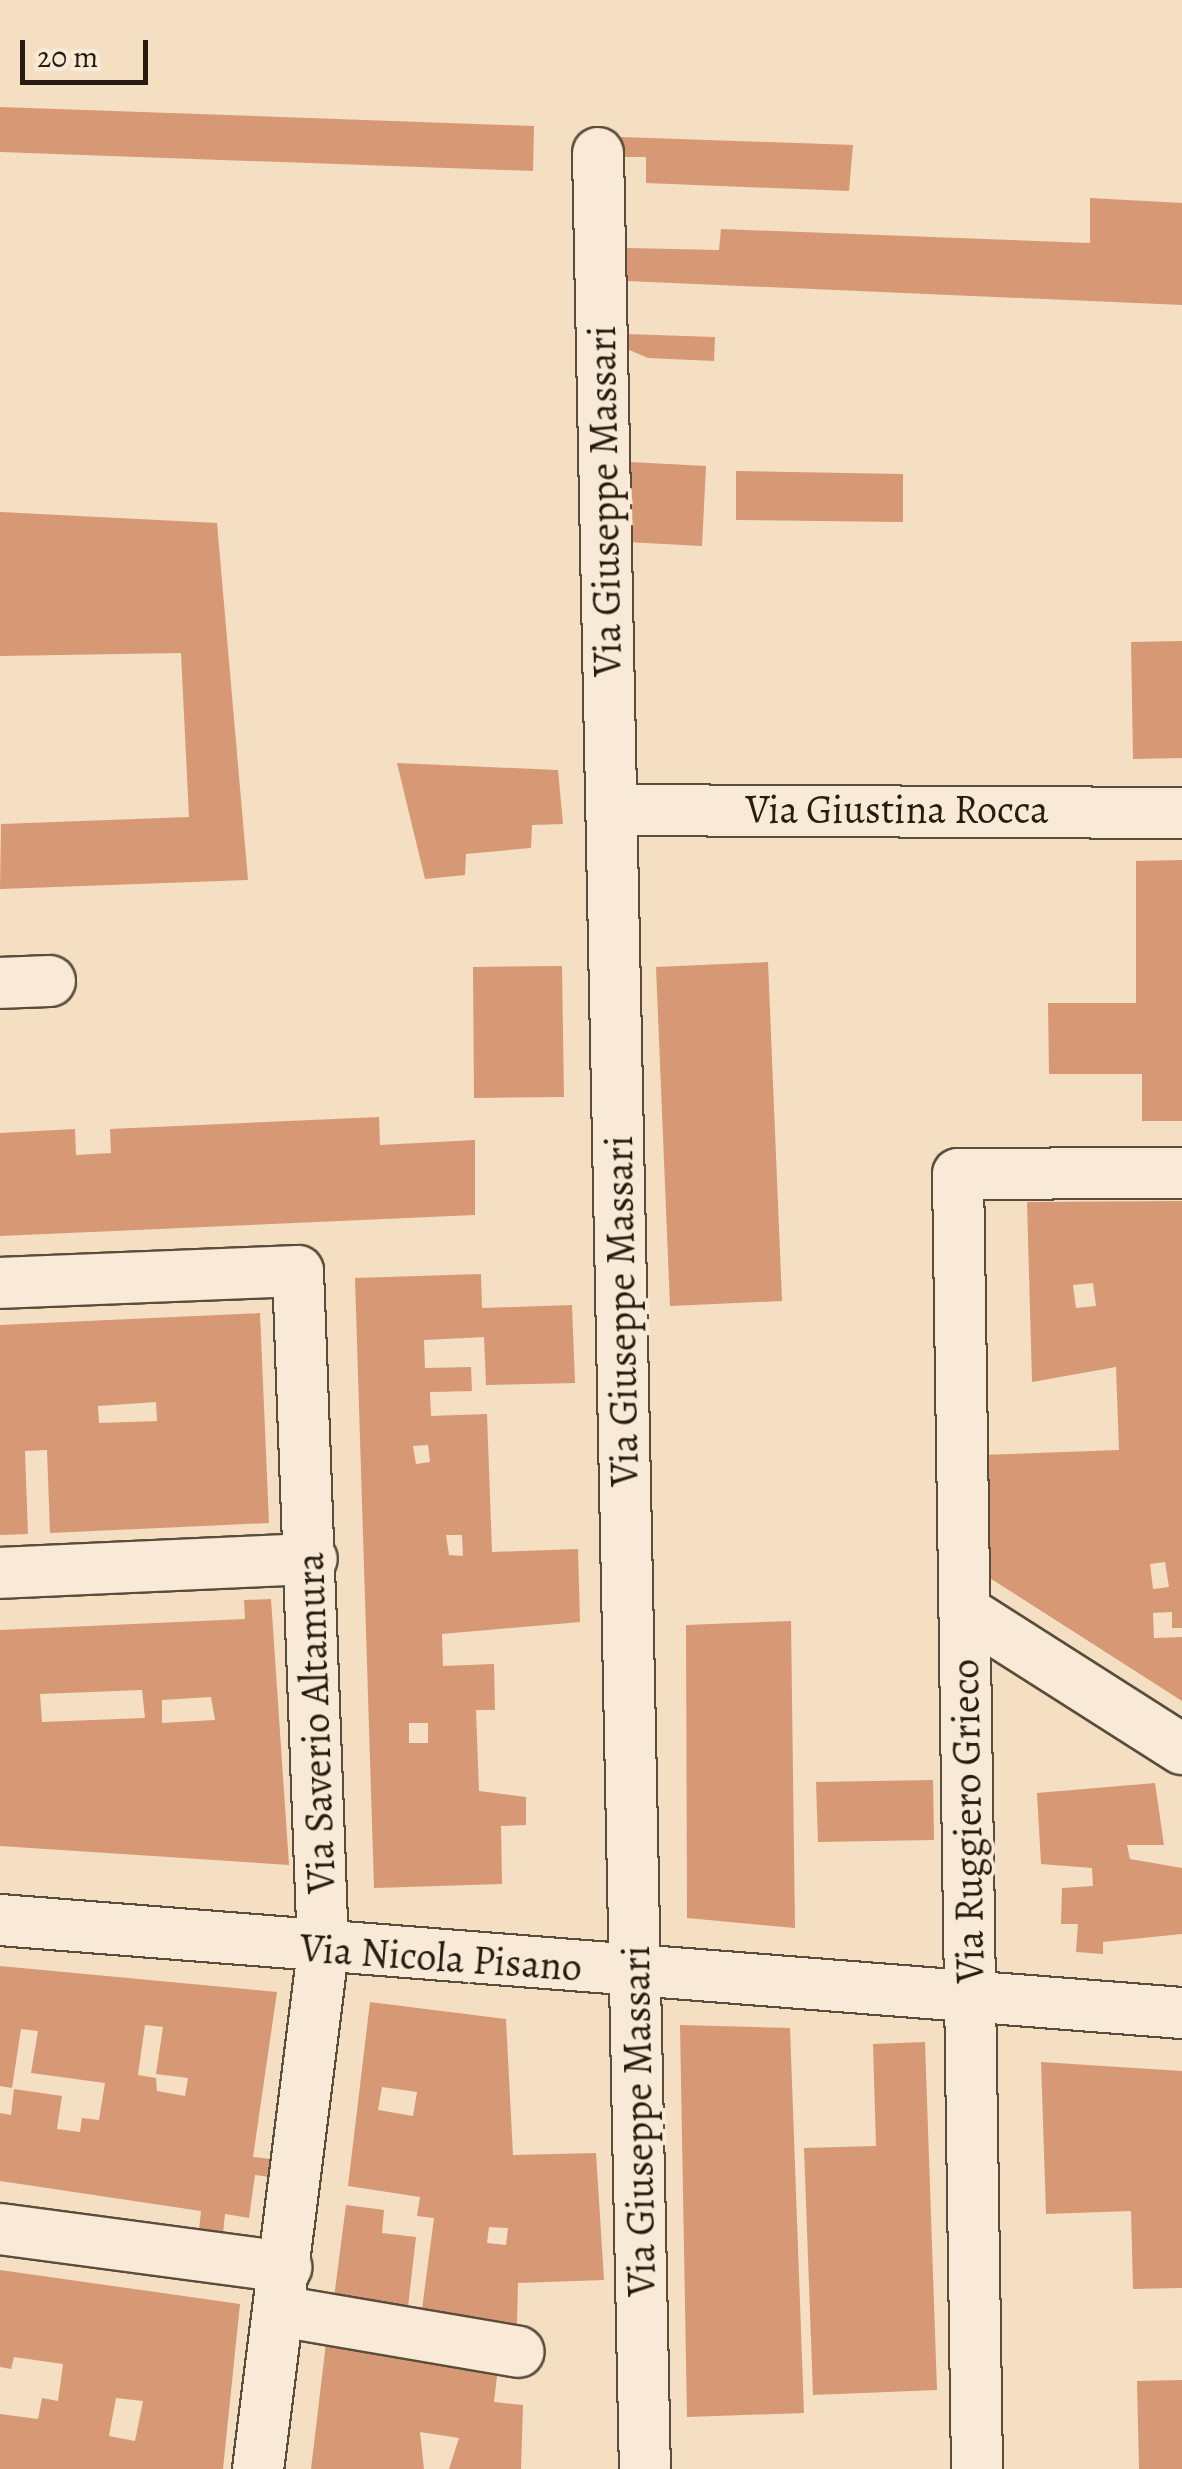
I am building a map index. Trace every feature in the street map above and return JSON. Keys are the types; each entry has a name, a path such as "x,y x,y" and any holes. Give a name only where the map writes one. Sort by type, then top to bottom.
{"street":[{"name":"Via Giuseppe Massari","path":"598,154 646,2469"},
{"name":"Via Giustina Rocca","path":"612,810 1182,813"},
{"path":"0,983 50,982"},
{"name":"Via Ruggiero Grieco","path":"977,2469 958,1174 1182,1173"},
{"name":"Via Saverio Altamura","path":"0,1283 298,1271 312,1558 323,1951 258,2469"},
{"path":"0,1573 312,1558"},
{"path":"964,1611 1182,1749"},
{"name":"Via Nicola Pisano","path":"0,1920 323,1951 1182,2013"},
{"path":"0,2229 283,2289 519,2352"}],"building":[{"path":"0,107 534,126 533,171 0,152"},
{"path":"621,137 853,145 849,191 646,183 646,157 621,157"},
{"path":"1090,198 1182,203 1182,305 627,281 627,248 719,250 721,229 1090,243"},
{"path":"627,334 715,337 714,361 648,358 627,349"},
{"path":"630,462 706,466 702,546 626,542"},
{"path":"736,471 903,474 903,522 736,520"},
{"path":"0,512 217,523 248,880 0,889 1,824 189,817 181,653 0,656"},
{"path":"1182,641 1182,758 1133,759 1131,642"},
{"path":"397,763 558,770 563,824 532,825 531,848 466,854 465,875 425,879"},
{"path":"1182,860 1182,1121 1142,1121 1142,1074 1049,1074 1048,1003 1136,1003 1136,861"},
{"path":"768,962 782,1301 670,1306 656,967"},
{"path":"562,966 564,1097 474,1098 473,967"},
{"path":"379,1117 380,1145 475,1140 475,1215 0,1236 0,1133 75,1129 76,1155 111,1153 110,1129"},
{"path":"1182,1201 1182,1628 1172,1628 1172,1612 1153,1613 1154,1638 1182,1637 1182,1701 985,1575 981,1455 1119,1450 1116,1367 1032,1382 1027,1202","holes":["1093,1283 1096,1306 1076,1308 1073,1285","1165,1562 1169,1587 1153,1589 1150,1564"]},
{"path":"481,1274 482,1308 572,1305 575,1383 486,1385 484,1337 424,1340 425,1368 471,1367 472,1391 430,1392 431,1416 487,1414 492,1552 578,1549 580,1622 442,1634 443,1666 494,1664 495,1710 476,1710 479,1791 526,1797 526,1825 501,1826 502,1884 374,1888 355,1278","holes":["428,1445 430,1462 416,1464 413,1446","446,1535 462,1535 463,1556 449,1555","409,1723 428,1723 428,1743 409,1743"]},
{"path":"260,1313 269,1523 50,1533 47,1450 25,1451 28,1534 0,1535 0,1325","holes":["156,1402 157,1421 99,1423 98,1406"]},
{"path":"271,1599 289,1865 0,1846 0,1630 245,1619 244,1600","holes":["142,1690 145,1718 42,1722 40,1694","211,1697 215,1720 162,1723 162,1700"]},
{"path":"791,1621 795,1928 687,1918 686,1625"},
{"path":"933,1780 934,1840 818,1842 816,1782"},
{"path":"1155,1783 1164,1845 1127,1845 1130,1859 1182,1868 1182,1934 1103,1942 1103,1954 1076,1952 1078,1924 1061,1924 1062,1888 1093,1886 1092,1868 1041,1864 1037,1793"},
{"path":"0,1966 277,1992 253,2157 280,2160 277,2178 255,2175 249,2218 225,2214 223,2234 199,2230 201,2211 0,2181 0,2113 11,2115 14,2089 62,2096 57,2129 80,2132 82,2118 99,2120 105,2083 31,2073 38,2031 21,2029 12,2088 0,2086","holes":["145,2025 163,2027 156,2074 188,2078 185,2096 157,2091 156,2078 138,2075"]},
{"path":"370,2002 506,2019 513,2155 596,2153 604,2280 518,2283 517,2324 422,2309 434,2218 417,2216 420,2197 348,2186","holes":["382,2087 417,2092 413,2116 378,2110","489,2227 508,2228 506,2245 487,2243"]},
{"path":"680,2025 790,2028 804,2413 687,2417"},
{"path":"925,2042 937,2390 813,2395 804,2148 876,2146 873,2044"},
{"path":"1041,2062 1182,2071 1182,2288 1133,2289 1131,2211 1046,2214"},
{"path":"346,2205 384,2210 382,2233 416,2237 408,2307 334,2298"},
{"path":"0,2270 240,2304 223,2469 0,2469 0,2414 38,2419 42,2398 58,2401 63,2364 14,2357 11,2369 0,2367","holes":["116,2398 143,2401 135,2441 109,2436"]},
{"path":"326,2343 497,2376 494,2402 523,2405 521,2469 449,2469 459,2438 420,2432 424,2469 311,2469"},
{"path":"1182,2380 1182,2469 1139,2469 1137,2381"}]}
